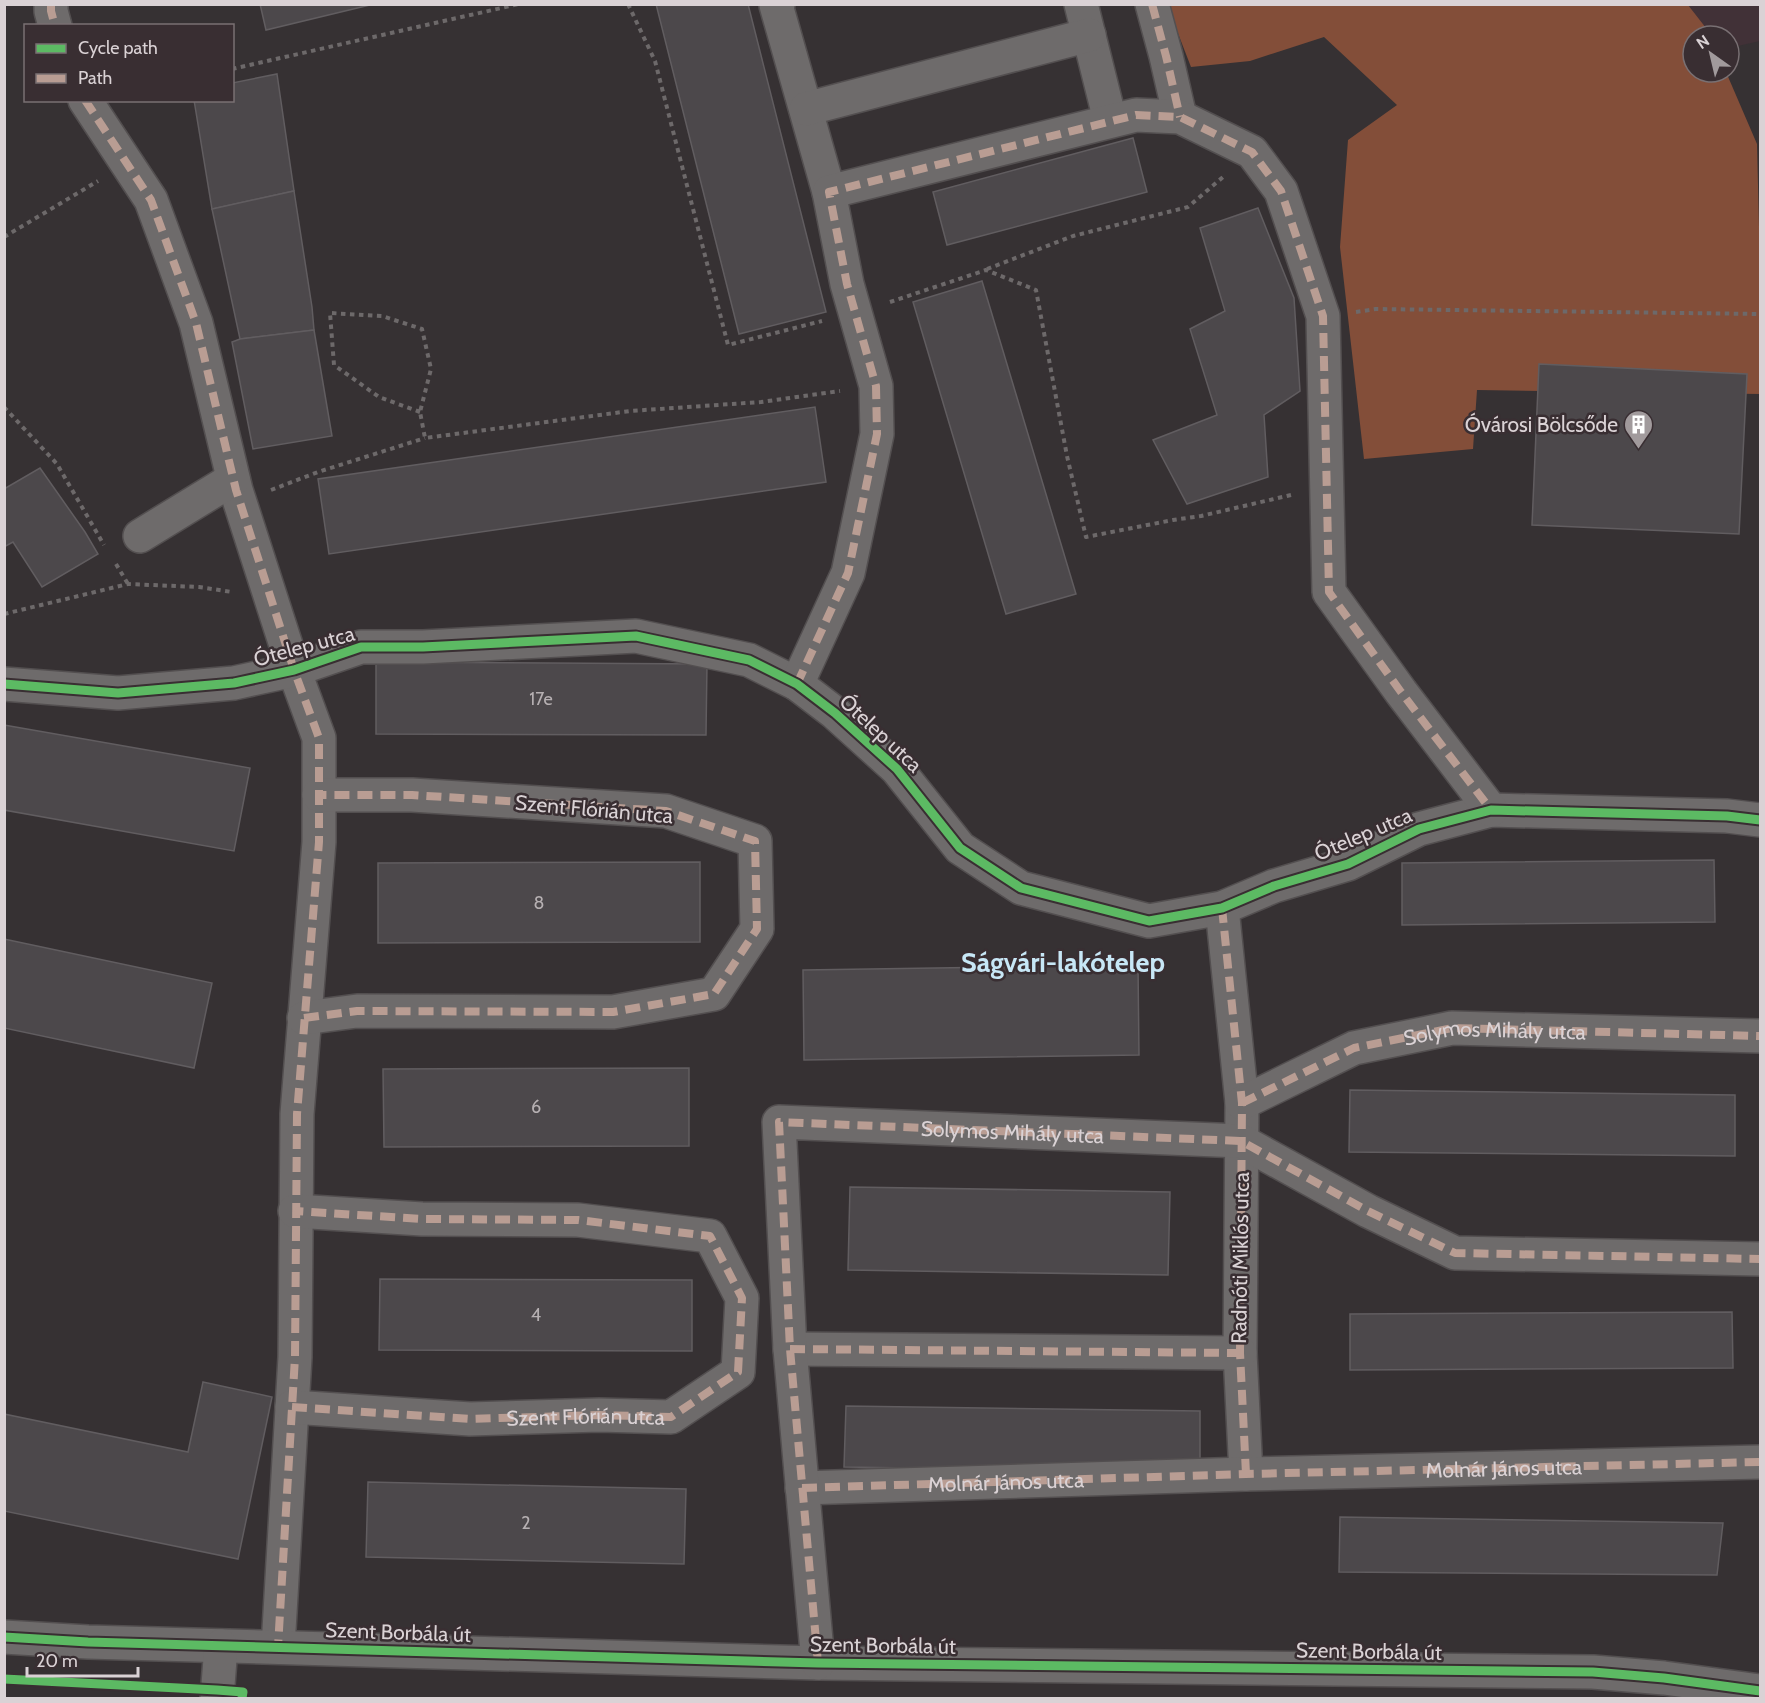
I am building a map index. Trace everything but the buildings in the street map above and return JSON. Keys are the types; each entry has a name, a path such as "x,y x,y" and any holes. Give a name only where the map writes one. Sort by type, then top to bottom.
{"street":[{"path":"51,4 54,24"},
{"path":"778,4 776,5 829,192 847,284 876,386 877,434 848,573 797,684"},
{"path":"1152,4 1180,117"},
{"path":"806,109 1085,20 1110,120"},
{"path":"86,102 151,200 196,323 237,490 294,670 319,738 320,842 297,1114 295,1357 278,1647"},
{"path":"829,192 1136,114 1180,117 1252,152 1281,191 1323,316 1329,592 1401,692 1491,810"},
{"path":"140,536 237,490"},
{"name":"Ótelep utca","path":"4,684 118,693 234,682 294,670 361,647 423,647 636,636 749,660 797,684 835,713 897,768 960,848 1021,888 1149,921 1222,908 1274,886 1348,864 1419,829 1491,810 1727,816 1761,820"},
{"name":"Szent Flórián utca","path":"304,1018 357,1011 613,1012 714,994 758,929 755,841 666,812 412,795 319,795"},
{"path":"1222,908 1242,1103 1241,1142"},
{"name":"Solymos Mihály utca","path":"1242,1103 1354,1048 1452,1028 1761,1036"},
{"name":"Solymos Mihály utca","path":"790,1349 779,1122 1241,1142"},
{"name":"Radnóti Miklós utca","path":"790,1349 1240,1353 1241,1142 1368,1211 1455,1252 1761,1259"},
{"name":"Szent Flórián utca","path":"292,1407 470,1419 599,1415 671,1417 738,1372 742,1298 710,1236 578,1220 422,1219 295,1211"},
{"path":"790,1349 818,1663"},
{"path":"1240,1353 1246,1474"},
{"name":"Molnár János utca","path":"802,1488 1246,1474 1761,1462"},
{"name":"Szent Borbála út","path":"4,1637 88,1642 818,1663 1593,1672 1761,1690"},
{"path":"217,1698 221,1646"}],"path":[{"path":"234,69 519,4"},
{"path":"628,4 655,61 728,345 855,313 986,270 1073,236 1188,207 1252,152"},
{"path":"4,237 127,164"},
{"path":"986,270 1036,290 1067,456 1086,537 1201,516 1326,486"},
{"path":"1323,316 1376,309 1761,314"},
{"path":"420,412 379,397 334,365 330,313 382,316 422,329 431,369 420,412 424,438"},
{"path":"237,490 318,472 424,438 630,411 761,402 876,386"},
{"path":"4,407 57,464 104,546"},
{"path":"110,555 128,584"},
{"path":"4,615 128,584 199,587 271,598"}],"shaded area":[{"path":"1167,5 1688,5 1703,24 1681,24 1681,84 1731,84 1757,144 1760,394 1477,390 1473,449 1364,459 1340,247 1348,140 1397,105 1324,37 1250,61 1191,67"},
{"path":"1677,5 1760,5 1760,41 1741,45 1741,24 1687,24"}],"marked path":[{"path":"51,4 54,24"},
{"path":"1152,4 1180,117"},
{"path":"86,102 151,200 196,323 236,490 294,670 319,738 319,842 297,1114 295,1357 278,1647"},
{"path":"797,684 848,573 877,434 876,386 847,284 829,192 1136,115 1180,117 1252,152 1281,191 1323,316 1329,592 1401,692 1491,810"},
{"path":"304,1018 357,1011 613,1012 714,994 757,929 755,841 666,811 412,795 319,795"},
{"path":"1222,908 1242,1103 1240,1353 1246,1474"},
{"path":"1242,1103 1354,1048 1452,1028 1760,1036"},
{"path":"818,1663 790,1349 779,1122 1241,1141 1368,1211 1455,1253 1760,1259"},
{"path":"292,1407 470,1419 599,1415 671,1417 738,1372 742,1298 710,1236 578,1220 422,1219 295,1211"},
{"path":"790,1349 1240,1353"},
{"path":"802,1488 1246,1474 1760,1462"}],"cycle path":[{"path":"4,684 118,693 234,683 294,670 361,647 423,647 636,636 749,660 797,684 835,713 897,769 960,848 1021,888 1149,921 1222,908 1274,886 1348,864 1419,829 1491,810 1727,816 1760,820"},
{"path":"4,1637 88,1642 818,1663 1593,1672 1664,1678 1760,1691"},
{"path":"4,1679 243,1692 242,1698"}],"place":[{"name":"Óvárosi Bölcsőde","path":"1639,450"}],"district":[{"name":"Ságvári-lakótelep","path":"1063,962"}]}
